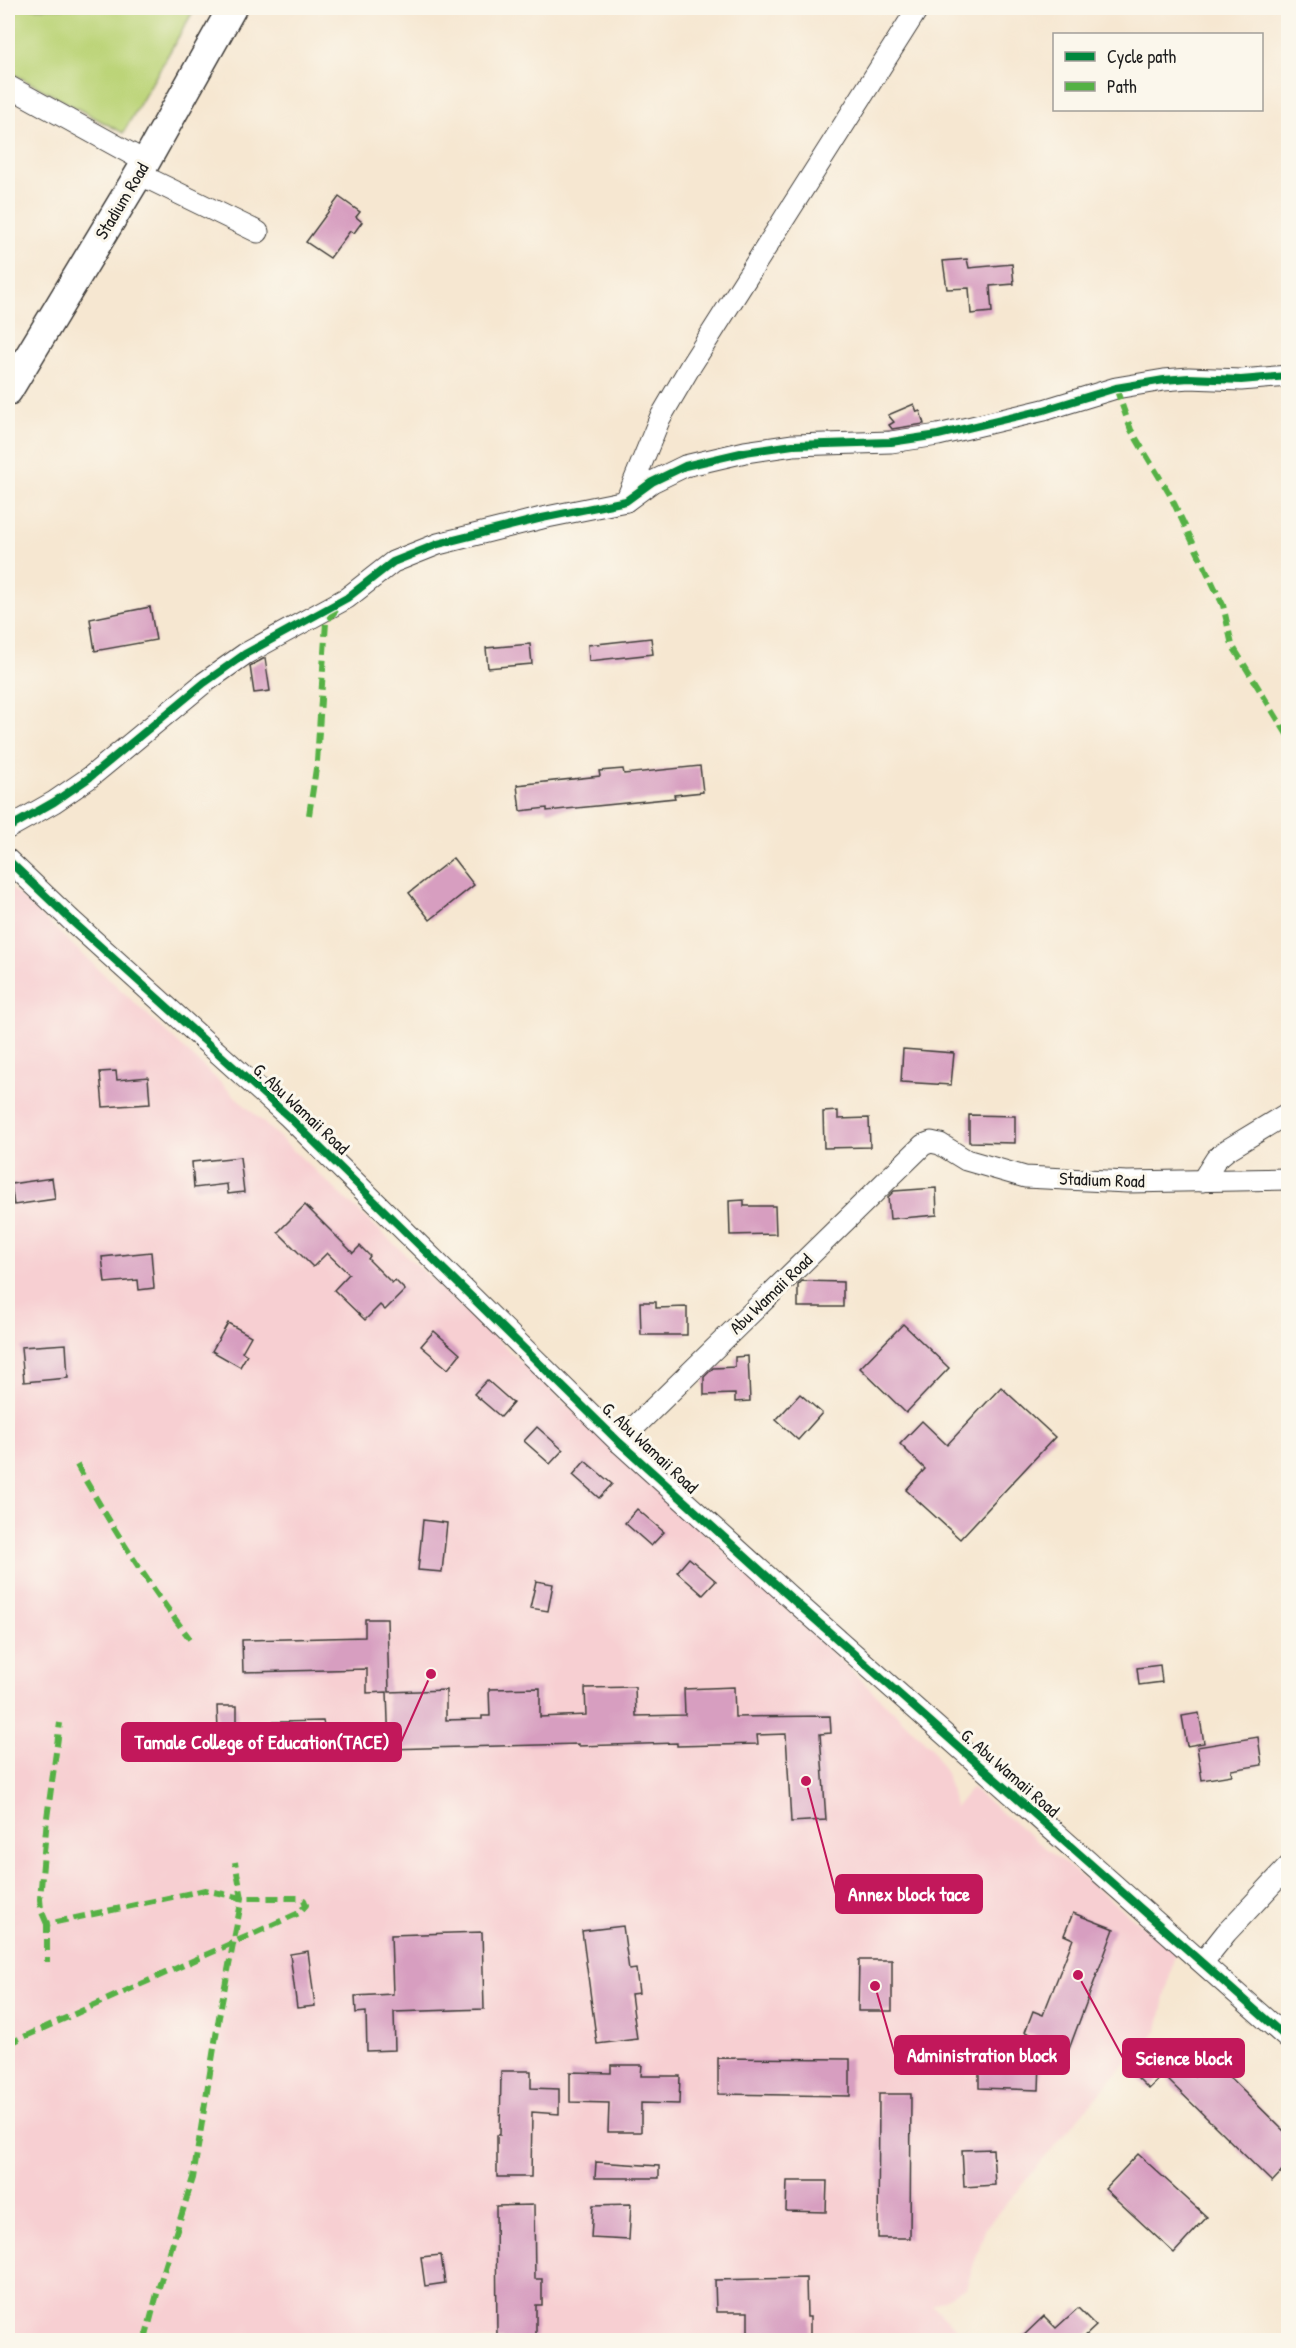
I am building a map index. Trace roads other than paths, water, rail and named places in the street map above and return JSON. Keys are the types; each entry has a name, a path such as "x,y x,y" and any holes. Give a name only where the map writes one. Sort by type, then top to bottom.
{"main road":[{"name":"Stadium Road","path":"8,391 143,168 232,8"}],"street":[{"path":"626,501 660,418 690,367 918,8"},
{"path":"8,87 143,168 258,232"},
{"path":"8,828 54,802 89,778 204,683 245,654 347,598 393,562 438,544 493,529 626,501 652,482 685,466 745,452 792,445 891,442 938,435 1044,410 1116,388 1164,380 1189,378 1241,380 1288,376"},
{"name":"G. Abu Wamaii Road","path":"8,860 72,921 289,1117 619,1442 860,1660 1288,2039"},
{"path":"1202,1181 1216,1159 1227,1150 1288,1113"},
{"name":"Stadium Road","path":"923,1145 931,1142 940,1144 966,1160 1026,1177 1127,1182 1288,1179"},
{"name":"Abu Wamaii Road","path":"619,1442 923,1145"},
{"path":"1203,1962 1226,1933 1288,1867"}],"place":[{"name":"Tamale College of Education(TACE)","path":"431,1674"},
{"name":"Annex block tace","path":"806,1781"},
{"name":"Science block","path":"1078,1975"},
{"name":"Administration block","path":"875,1986"}]}
